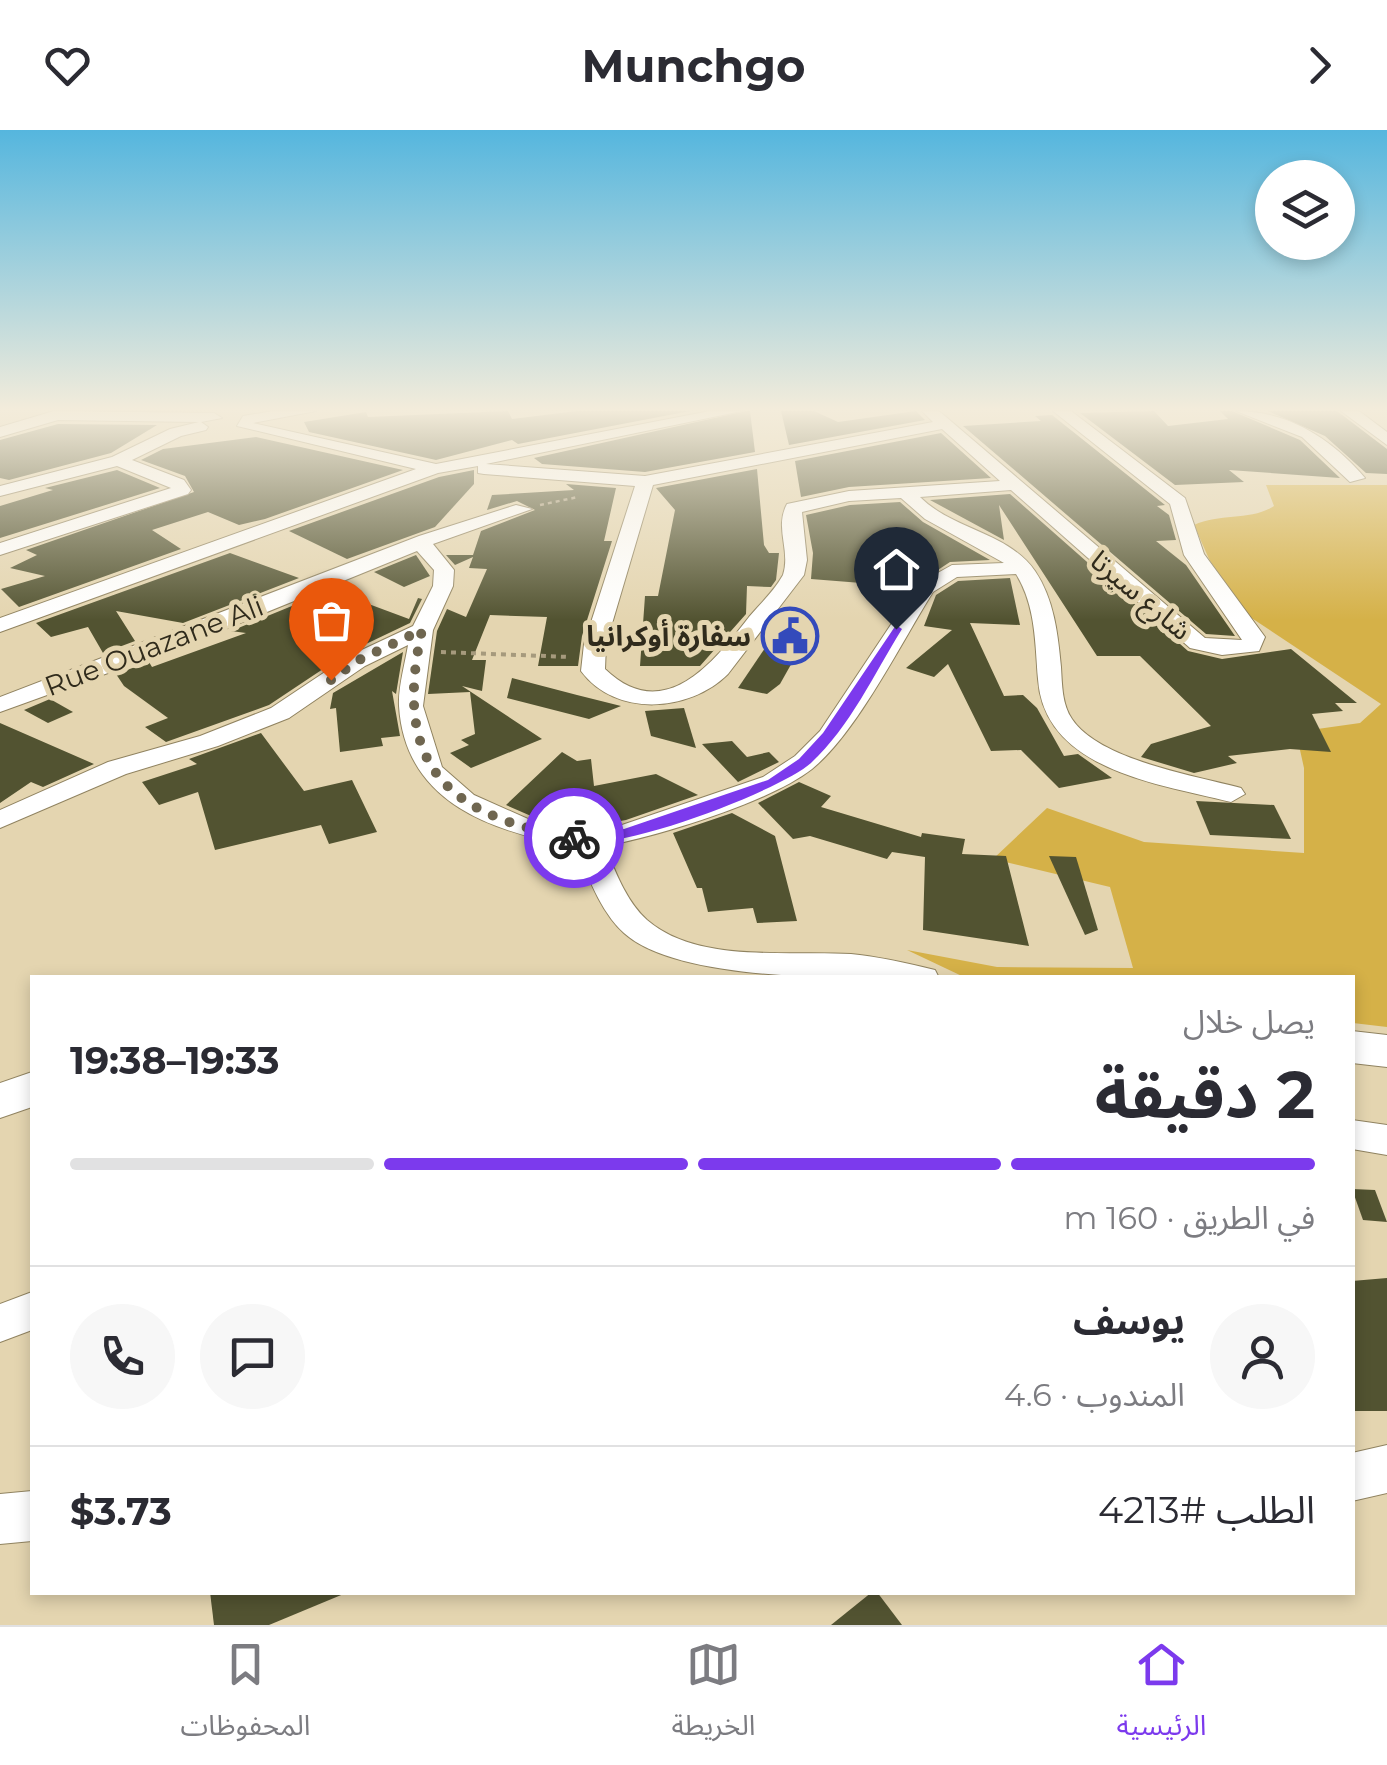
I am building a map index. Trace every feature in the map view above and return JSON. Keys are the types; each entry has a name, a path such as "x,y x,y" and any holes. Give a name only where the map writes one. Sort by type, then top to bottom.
{"main road":[{"path":"1355,1048 1387,1052"},
{"path":"0,1101 30,1090"}],"street":[{"path":"0,491 40,481"},
{"path":"0,550 182,490 170,481"},
{"path":"0,625 399,481"},
{"path":"641,481 645,481 593,670 604,685 624,694 673,695 704,682 783,591 796,568 790,516 794,508 815,500 1012,485"},
{"name":"شارع سيرتا","path":"1007,481 1198,643 1222,648 1252,646 1254,636 1194,556 1179,502 1151,481"},
{"path":"906,492 916,505 1022,568 1045,622 1057,718 1072,737 1100,752 1231,794"},
{"name":"Rue Ouazane Ali","path":"0,705 420,544 522,510"},
{"path":"420,544 444,570 443,586 420,640 411,706 430,770 464,801 513,823 588,840 628,833 773,783 804,762 829,736 925,588 952,570 1022,568"},
{"path":"0,820 117,768 263,720 304,700 357,661 420,640"},
{"path":"588,840 604,878 635,926 665,948 723,958 803,959 909,975"},
{"path":"1355,1135 1387,1140"},
{"path":"0,1324 30,1313"},
{"path":"1355,1476 1387,1469"},
{"path":"0,1519 30,1516"}],"path":[{"path":"420,640 594,658"}],"shaded area":[{"path":"1266,485 1387,485 1387,1027 1355,1023 1355,975 960,975 907,950 997,967 1133,968 1110,887 993,859 1047,808 1144,842 1304,853 1304,768 1296,732 1360,723 1381,704 1241,611 1209,559 1194,525 1255,514 1274,506"}],"building":[{"path":"74,481 143,481 160,488 0,538 0,506 53,490 45,488"},
{"path":"188,481 373,481 239,525 208,512 152,530 181,549 19,607 1,589 45,576 10,568 37,555 26,550 194,492"},
{"path":"429,481 474,481 435,527 347,559 289,531"},
{"path":"694,481 758,481 764,545 769,553 779,553 776,580 771,587 747,586 746,614 700,666 640,666 645,596 658,596 675,510 656,488"},
{"path":"798,481 947,481 849,487 801,497"},
{"path":"1027,481 1135,481 1165,505 1157,506 1169,515 1176,540 1156,541 1186,565 1235,636 1206,634"},
{"path":"1169,481 1244,482 1175,485"},
{"path":"566,484 616,488 604,541 612,541 582,636 578,666 538,666 547,617 490,615 472,660 486,660 482,691 462,686 542,739 471,768 450,753 469,745 461,740 475,734 470,692 428,694 437,631 447,609 466,617 487,569 469,568 473,557 455,565 446,555 473,555 481,531 535,510 517,501 487,510 492,495 574,490"},
{"path":"1010,494 1188,651 1222,659 1291,649 1357,703 1335,703 1343,711 1312,714 1331,752 1290,749 1228,756 1237,763 1194,773 1141,757 1151,744 1211,726 1140,656 1097,656 999,505 1004,540 930,500"},
{"path":"900,502 923,522 990,560 950,562 912,587 811,579 813,553 806,515 850,505"},
{"path":"230,553 299,578 183,623 116,611 135,641 103,653 88,627 51,637 36,623"},
{"path":"416,555 430,576 404,587 374,572"},
{"path":"1010,578 1020,625 970,623 1004,696 1023,695 1037,708 1064,756 1078,754 1112,778 1059,788 1021,750 991,751 948,664 934,677 906,668 952,630 924,626 936,595 958,581"},
{"path":"331,590 409,619 418,598 422,599 410,623 347,653 269,705 166,742 145,727 168,718 124,686 116,674 149,662 152,667 246,633 231,631"},
{"path":"782,623 812,627 780,684 767,694 738,688"},
{"path":"403,652 396,694 392,691 400,736 381,738 383,746 340,752 336,708 330,709 333,693"},
{"path":"512,678 621,706 589,719 507,698"},
{"path":"50,699 73,712 48,723 24,710"},
{"path":"684,708 696,748 651,736 645,711"},
{"path":"0,723 94,764 43,787 31,782 0,803"},
{"path":"261,733 304,791 352,780 377,832 329,844 321,825 215,850 198,792 159,805 142,782 197,764 189,759"},
{"path":"732,741 747,757 769,752 779,762 738,782 702,744"},
{"path":"562,752 577,761 591,759 594,786 656,774 698,795 626,820 586,827 538,819 506,805"},
{"path":"799,782 831,796 821,807 921,837 922,833 965,839 962,854 1006,856 1029,946 923,930 925,857 892,852 887,859 810,836 793,839 758,803"},
{"path":"1196,801 1274,805 1291,839 1210,835"},
{"path":"732,813 775,836 797,921 757,923 753,908 708,912 702,888 697,888 673,833"},
{"path":"1049,856 1076,857 1098,930 1085,935"},
{"path":"1355,1189 1375,1190 1387,1222 1363,1220"},
{"path":"1387,1278 1387,1411 1355,1411 1355,1281"},
{"path":"210,1595 341,1595 269,1625 214,1625"},
{"path":"868,1595 879,1595 902,1625 831,1625"}],"way so far":[{"path":"331,680 357,661 422,630 411,706 430,770 464,801 530,830 574,838"}],"place":[{"name":"سفارة أوكرانيا","path":"790,636"}],"route":[{"path":"574,838 588,840 628,833 773,783 804,762 829,736 896,629"}]}
